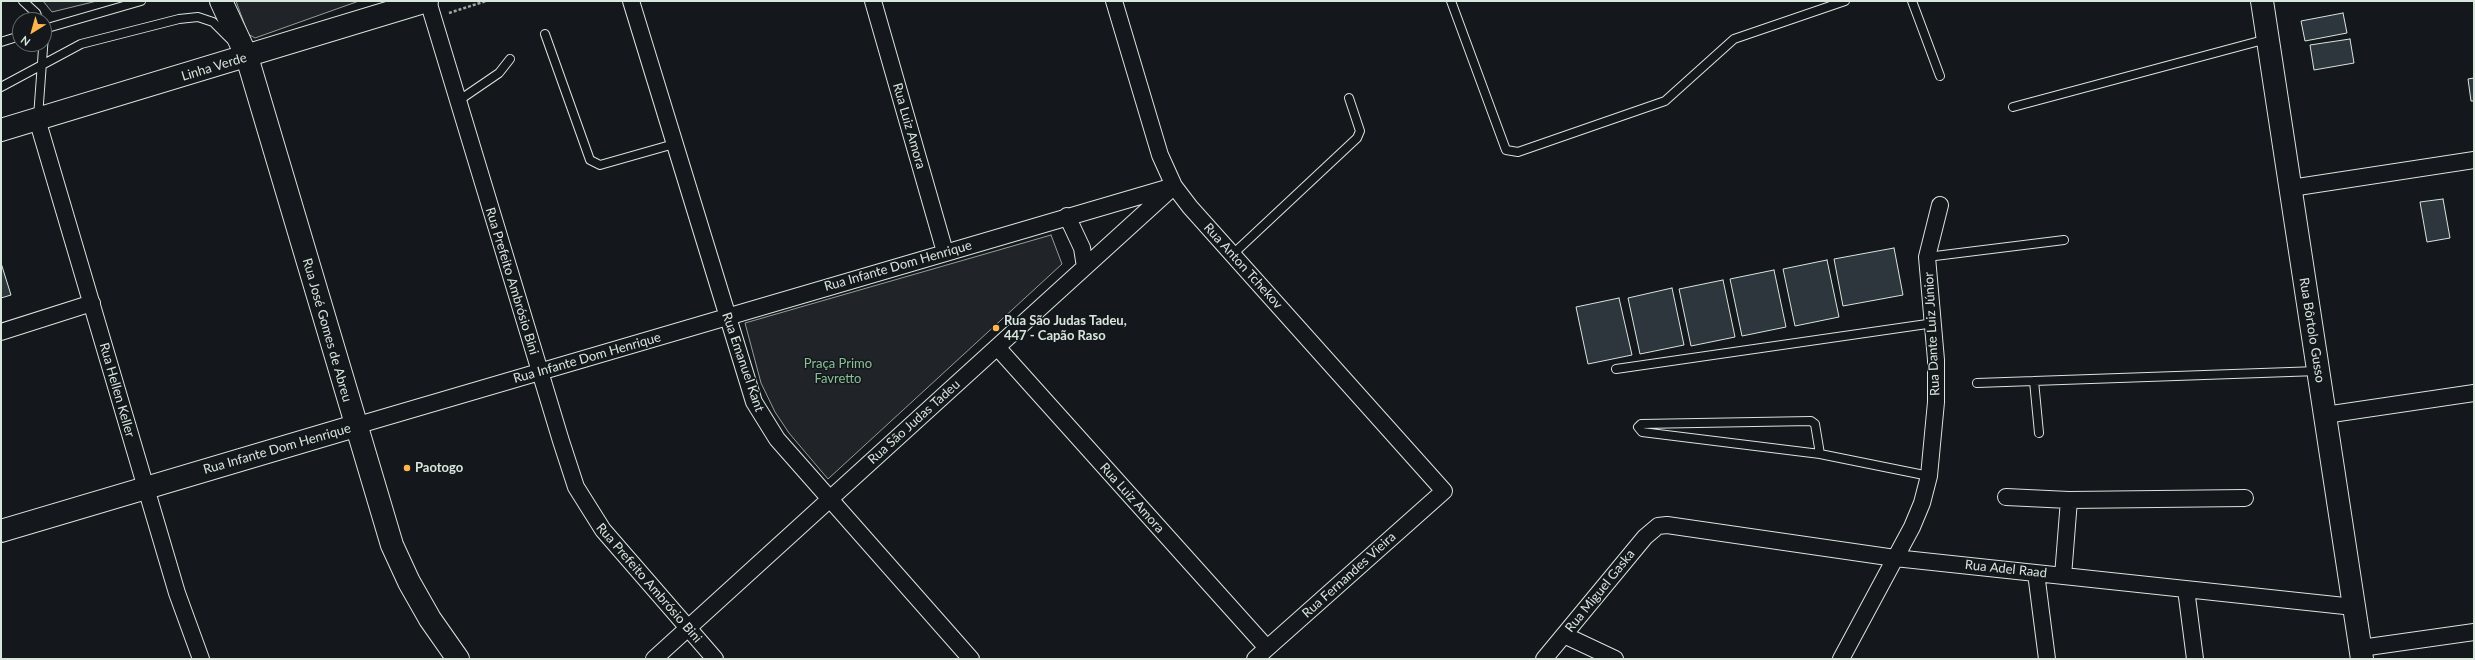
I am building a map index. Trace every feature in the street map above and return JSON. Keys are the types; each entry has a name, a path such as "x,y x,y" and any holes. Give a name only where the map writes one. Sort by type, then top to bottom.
{"main road":[{"name":"Rua José Gomes de Abreu","path":"221,1 247,57 392,545 409,582 430,619 458,659"},
{"name":"Rua Bôrtolo Gusso","path":"2262,1 2362,654"},
{"name":"Linha Verde","path":"1,130 247,57 432,6"},
{"name":"Rua Infante Dom Henrique","path":"1,531 356,426"}],"street":[{"name":"Rua Emanuel Kant","path":"630,1 754,402 764,421 830,499 971,659"},
{"name":"Rua Luiz Amora","path":"873,1 945,252"},
{"name":"Rua Anton Tchekov","path":"1114,1 1160,155 1174,186 1444,490"},
{"name":"Rua Prefeito Ambrósio Bini","path":"432,6 458,101 568,464 588,509 619,550 715,659"},
{"name":"Rua Hellen Keller","path":"37,120 177,593 201,659"},
{"path":"2290,188 2474,160"},
{"name":"Rua Infante Dom Henrique","path":"356,426 1067,216 1174,186"},
{"name":"Rua São Judas Tadeu","path":"654,659 1174,186"},
{"name":"Rua Dante Luiz Júnior","path":"1841,659 1895,558 1922,503 1929,476 1936,402 1934,323 1927,257 1940,205"},
{"path":"1067,216 1082,248 1085,267"},
{"path":"1,332 92,303"},
{"name":"Rua Luiz Amora","path":"997,347 1267,648"},
{"path":"2325,415 2474,393"},
{"name":"Rua Fernandes Vieira","path":"1255,659 1444,490"},
{"path":"2006,497 2069,500 2245,498"},
{"path":"2063,576 2069,500"},
{"name":"Rua Adel Raad","path":"1658,526 1680,525 1895,558 2354,607"},
{"name":"Rua Miguel Gaska","path":"1544,659 1645,537 1658,526"},
{"path":"2036,573 2047,659"},
{"path":"2186,589 2195,659"},
{"path":"2362,654 2474,632"},
{"path":"1564,635 1615,659"}],"lane":[{"path":"23,1 36,12"},
{"path":"52,27 141,1"},
{"path":"1451,1 1506,150 1518,152 1665,100 1734,39 1845,1"},
{"path":"1912,1 1940,76"},
{"path":"1,87 81,44 179,19 198,17 213,22 247,57"},
{"path":"545,34 590,160 600,165 674,144"},
{"path":"1,42 12,39"},
{"path":"2013,107 2268,39"},
{"path":"37,120 43,52"},
{"path":"458,101 499,73 510,59"},
{"path":"1233,254 1357,138 1360,131 1349,98"},
{"path":"1927,257 2064,240"},
{"path":"1616,369 1934,323"},
{"path":"1977,382 2318,371"},
{"path":"2034,381 2039,433"},
{"path":"1820,454 1815,424 1811,421 1641,424 1638,427 1642,432 1820,454 1929,476"}],"path":[{"path":"432,6 486,1"}],"green space":[{"path":"43,1 97,1 52,12"},
{"path":"236,1 359,1 255,38 248,34"},
{"name":"Praça Primo Favretto","path":"1051,235 1062,264 828,479 789,433 775,412 761,383 745,323"}],"building":[{"path":"2343,13 2347,33 2305,41 2301,21"},
{"path":"2350,39 2354,63 2314,70 2310,45"},
{"path":"2474,78 2474,101 2471,101 2468,79"},
{"path":"2443,199 2450,238 2427,242 2420,202"},
{"path":"1894,248 1903,295 1843,306 1834,259"},
{"path":"1827,260 1839,317 1795,326 1783,269"},
{"path":"1,263 11,295 1,298"},
{"path":"1774,270 1786,327 1742,336 1730,279"},
{"path":"1723,280 1735,337 1691,346 1679,289"},
{"path":"1672,288 1684,345 1640,354 1628,298"},
{"path":"1619,298 1632,355 1588,364 1576,307"}],"place":[{"name":"Rua São Judas Tadeu, 447 - Capão Raso","path":"996,328"},
{"name":"Paotogo","path":"407,468"}]}
